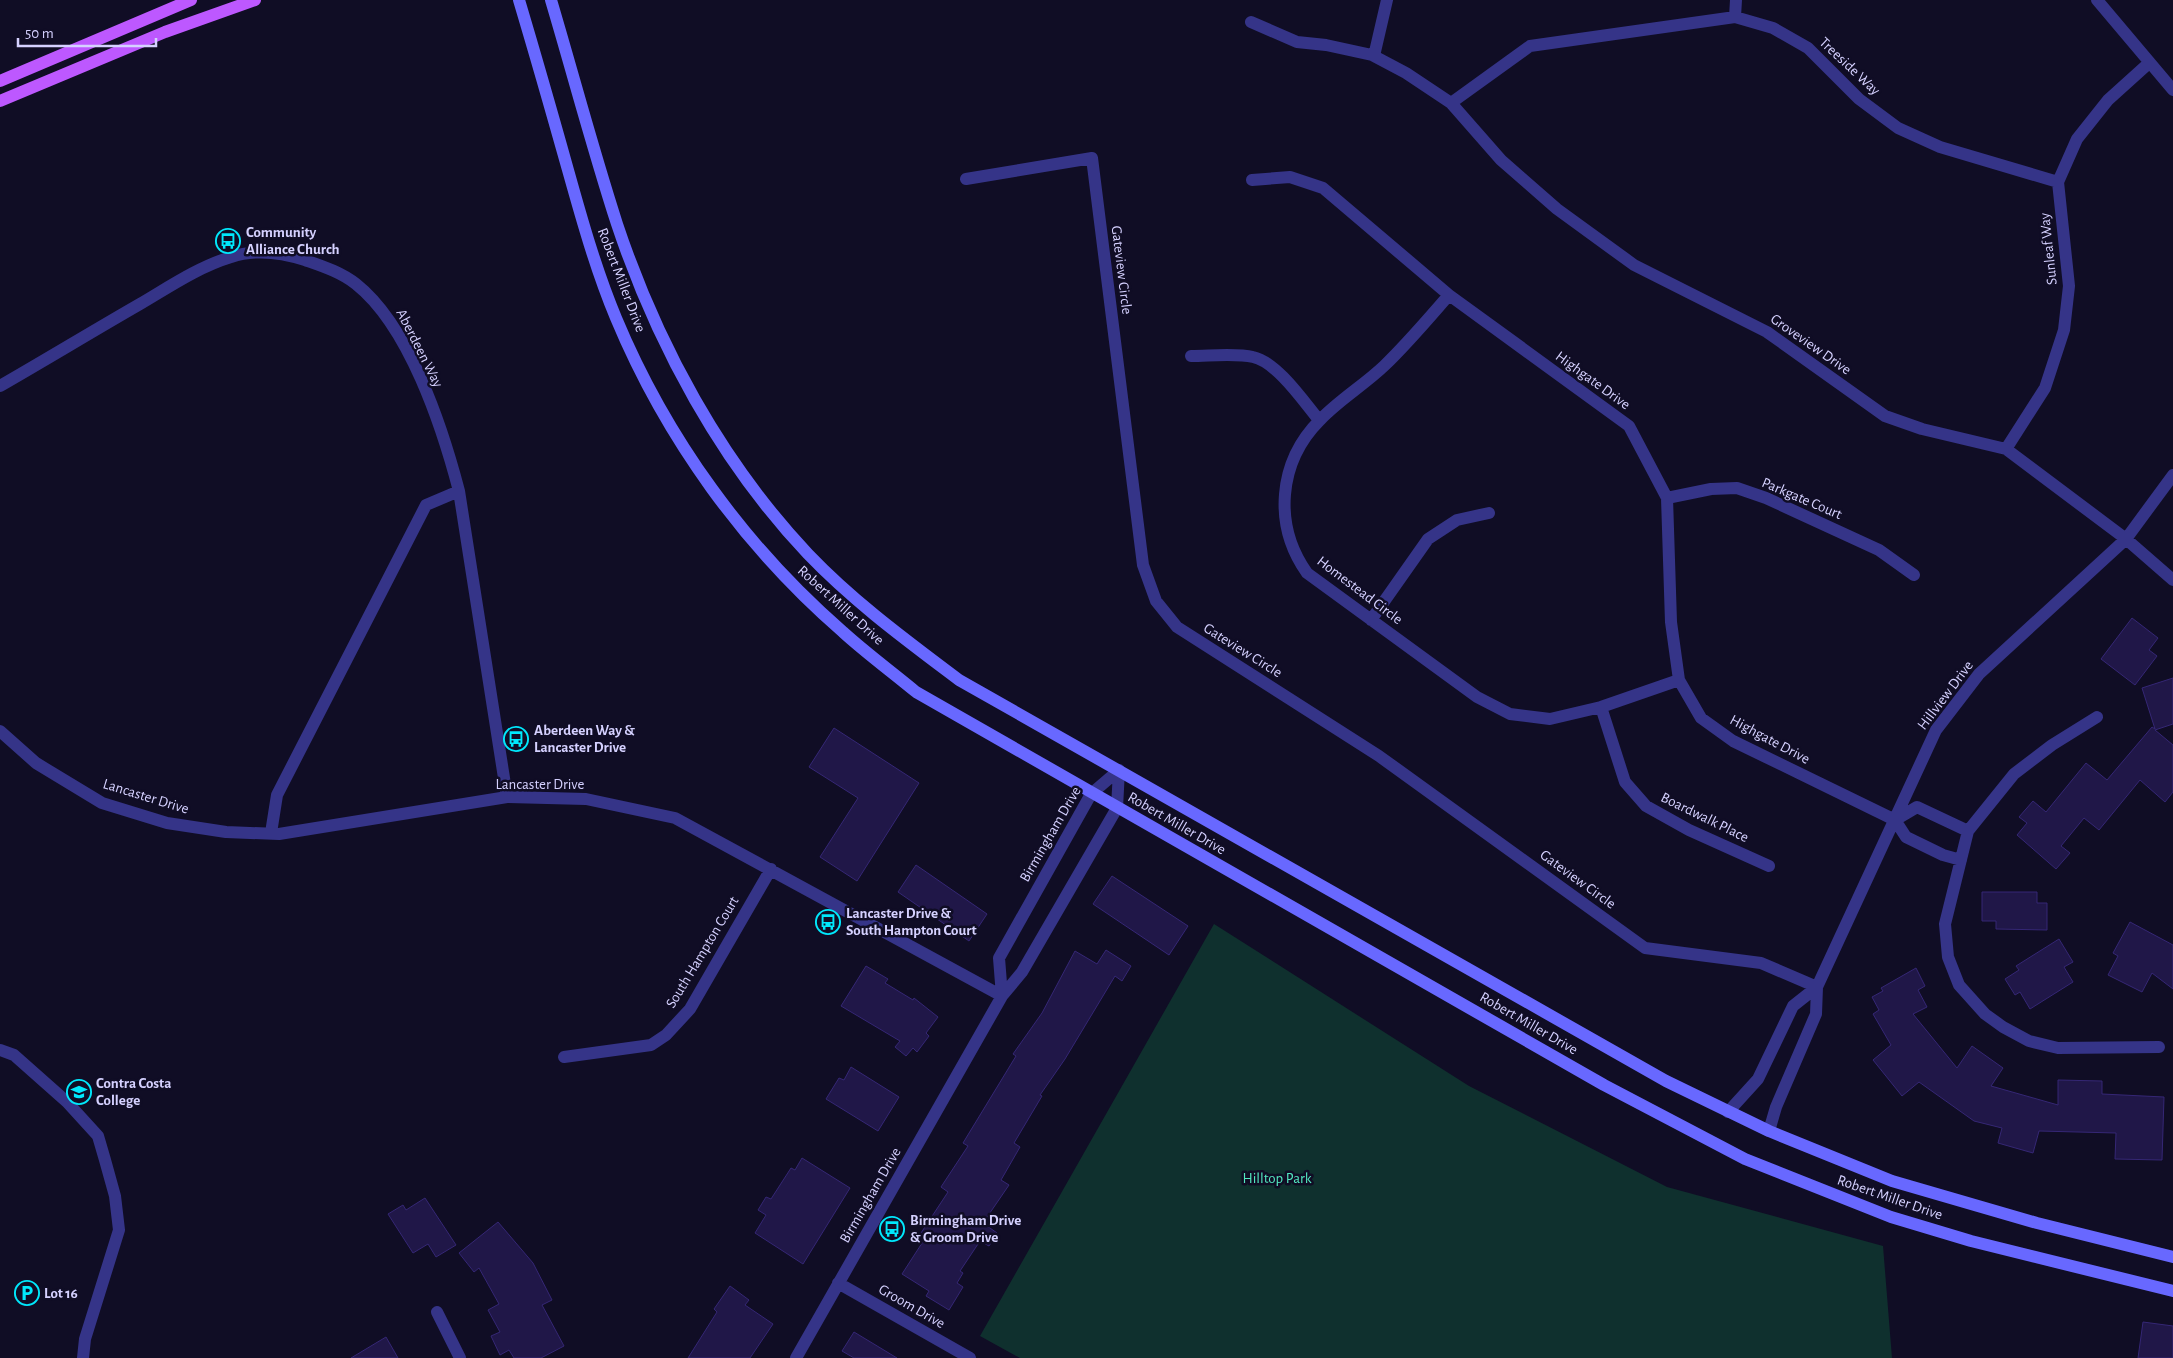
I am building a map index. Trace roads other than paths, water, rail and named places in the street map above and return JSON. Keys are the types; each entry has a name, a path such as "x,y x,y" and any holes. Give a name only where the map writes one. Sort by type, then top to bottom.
{"main road":[{"path":"0,81 191,0"},
{"path":"0,101 165,32 254,0"},
{"name":"Robert Miller Drive","path":"519,0 588,239 616,318 653,395 676,434 725,506 788,580 842,632 916,692 1091,794 1604,1085 1745,1159 1892,1217 1971,1241 2173,1291"},
{"name":"Robert Miller Drive","path":"551,0 617,224 647,302 677,367 746,478 808,553 863,608 959,680 1666,1082 1769,1132 1892,1181 2037,1223 2173,1257"}],"street":[{"path":"1374,56 1387,0"},
{"path":"1735,18 1736,0"},
{"path":"2097,0 2173,90"},
{"name":"Treeside Way","path":"1451,103 1530,46 1735,18 1773,28 1808,48 1859,99 1898,128 1940,147 2058,182"},
{"name":"Groveview Drive","path":"1251,22 1297,42 1326,45 1374,56 1406,73 1451,103 1502,160 1557,209 1634,264 1767,332 1885,416 1922,429 2006,450 2126,539 2173,580"},
{"path":"2058,182 2077,140 2083,132 2108,100 2149,63"},
{"name":"Gateview Circle","path":"966,179 1092,158 1143,565 1156,601 1176,627 1380,756 1645,948 1761,963 1817,987"},
{"name":"Highgate Drive","path":"1252,180 1290,177 1323,188 1449,295 1628,426 1667,498 1671,622 1679,680 1701,718 1733,741 1895,820"},
{"name":"Sunleaf Way","path":"2006,450 2045,388 2064,330 2069,286 2058,182"},
{"name":"Aberdeen Way","path":"0,386 212,264 252,252 288,254 337,272 355,283 386,315 413,364 434,413 459,491 507,797"},
{"name":"Homestead Circle","path":"1449,295 1384,366 1319,420 1290,464 1283,500 1288,534 1295,556 1307,573 1477,696 1510,714 1550,719 1601,707 1679,680"},
{"path":"1191,356 1253,357 1266,364 1285,380 1319,420"},
{"name":"Hillview Drive","path":"1817,987 1936,730 1979,674 2126,539 2173,475"},
{"name":"Parkgate Court","path":"1667,498 1711,489 1737,488 1766,498 1879,550 1914,575"},
{"path":"271,833 277,795 426,505 459,491"},
{"path":"1371,620 1428,539 1457,520 1489,513"},
{"name":"Boardwalk Place","path":"1601,707 1625,782 1646,806 1689,830 1769,866"},
{"path":"2097,716 2052,745 2014,774 1968,831 1945,924 1948,957 1959,984 1986,1014 2003,1027 2029,1041 2058,1048 2158,1047"},
{"name":"Lancaster Drive","path":"0,732 36,763 102,803 167,822 226,832 271,833 507,797 586,798 676,818 1002,996"},
{"name":"Birmingham Drive","path":"1002,996 999,958 1091,794 1119,770"},
{"name":"Birmingham Drive","path":"796,1358 1002,996 1022,972 1117,808 1119,770"},
{"path":"1961,860 1944,855 1906,836 1895,820 1917,807 1968,831"},
{"name":"South Hampton Court","path":"564,1057 651,1044 666,1035 690,1009 770,869"},
{"path":"1728,1112 1758,1079 1793,1006 1817,987"},
{"path":"1769,1132 1776,1107 1816,1014 1817,987"},
{"path":"0,1050 14,1055 44,1080 98,1136 116,1196 119,1230 85,1339 82,1358"},
{"name":"Groom Drive","path":"838,1283 970,1358"},
{"path":"438,1312 460,1358"}],"place":[{"name":"Community Alliance Church","path":"228,241"},
{"name":"Aberdeen Way & Lancaster Drive","path":"516,739"},
{"name":"Lancaster Drive & South Hampton Court","path":"828,922"},
{"name":"Contra Costa College","path":"79,1092"},
{"name":"Birmingham Drive & Groom Drive","path":"892,1229"},
{"name":"Lot 16","path":"27,1293"}],"park label":[{"name":"Hilltop Park","path":"1277,1178"}]}
